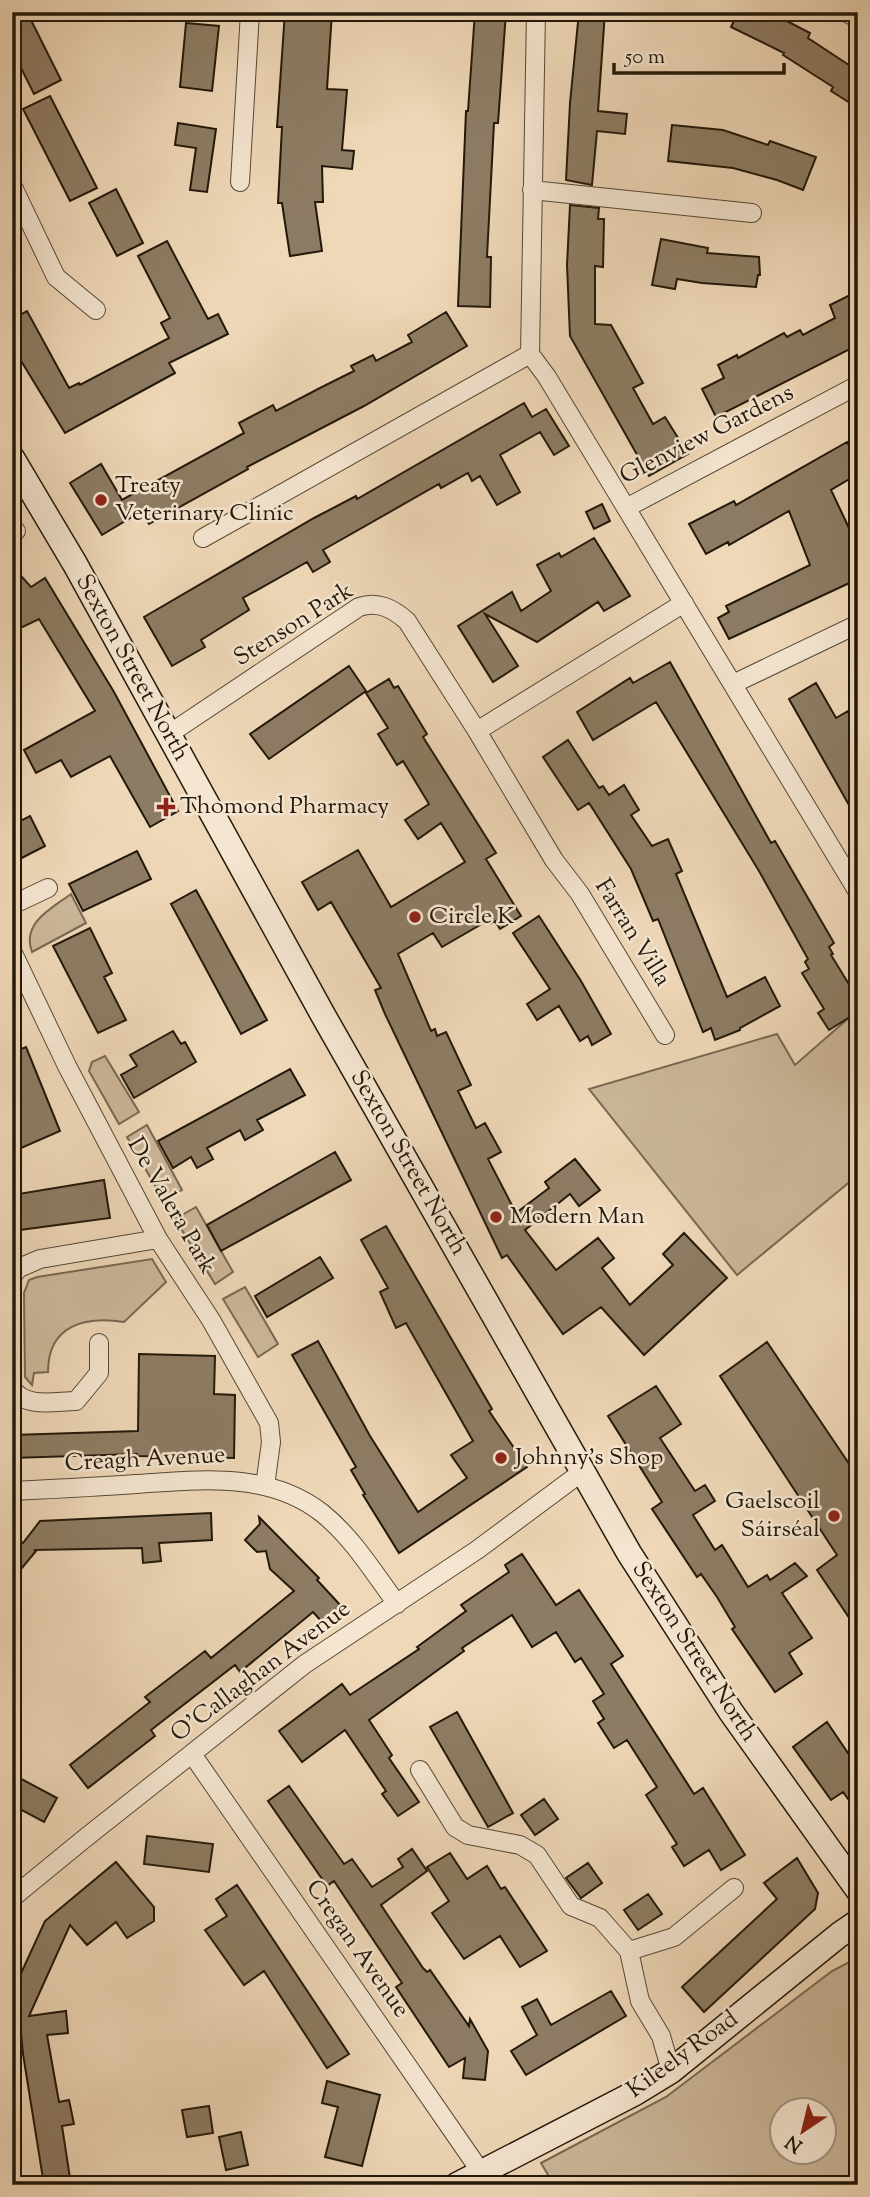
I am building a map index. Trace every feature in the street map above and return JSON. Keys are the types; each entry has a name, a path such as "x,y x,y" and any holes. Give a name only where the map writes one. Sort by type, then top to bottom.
{"main road":[{"name":"Sexton Street North","path":"12,458 75,564 323,1015 629,1553 701,1666 858,1890"},
{"name":"Kileely Road","path":"457,2185 635,2093 671,2071 839,1935 858,1923"}],"street":[{"path":"240,182 250,12"},
{"path":"203,538 530,354 536,12"},
{"path":"846,12 858,19"},
{"path":"12,186 56,277 96,310"},
{"path":"532,190 752,213"},
{"name":"Glenview Gardens","path":"530,354 547,377 626,508 858,384"},
{"path":"626,508 858,892"},
{"name":"Stenson Park","path":"169,734 359,607 370,603 395,610 407,621 478,731 554,860"},
{"path":"478,731 684,603"},
{"path":"733,684 858,624"},
{"name":"Farran Villa","path":"554,860 579,893 665,1035"},
{"path":"12,905 48,888"},
{"name":"De Valera Park","path":"12,951 67,1066 158,1239 211,1320 269,1423 271,1443 265,1486"},
{"path":"12,1276 19,1268 40,1259 158,1239"},
{"path":"12,1388 22,1399 32,1402 76,1401 99,1373 99,1343"},
{"name":"O'Callaghan Avenue","path":"12,1898 305,1664 477,1550 582,1472"},
{"name":"Creagh Avenue","path":"12,1492 209,1480 265,1486 293,1495 330,1520 353,1544 397,1604"},
{"name":"Cregan Avenue","path":"192,1754 481,2172"},
{"path":"420,1770 455,1827 468,1835 520,1845 537,1855 571,1906 600,1918 629,1951 640,2001 661,2036 671,2071"},
{"path":"629,1951 674,1937 734,1888"}],"shaded area":[{"path":"71,894 86,923 32,952 30,942 34,925 47,911"},
{"path":"858,1010 858,1175 737,1275 589,1089 777,1034 795,1065"},
{"path":"105,1056 139,1112 119,1124 89,1071 92,1062"},
{"path":"147,1125 182,1190 164,1201 127,1137"},
{"path":"196,1207 233,1272 215,1284 175,1219"},
{"path":"152,1259 166,1282 124,1322 96,1321 71,1327 54,1344 48,1372 34,1373 32,1385 25,1377 24,1293 29,1280"},
{"path":"245,1287 278,1344 258,1357 223,1299"},
{"path":"851,1961 858,1963 858,2177 850,2185 554,2185 541,2163 666,2097 832,1971"}],"building":[{"path":"12,12 27,12 61,80 34,94 12,50"},
{"path":"285,12 332,12 327,89 347,90 342,150 354,151 352,169 322,166 323,202 315,202 322,251 290,256 282,203 278,203 282,127 277,127"},
{"path":"475,12 506,12 498,123 494,123 487,257 491,257 490,307 458,306 466,111"},
{"path":"579,12 605,12 598,111 627,114 625,134 597,131 592,185 566,180"},
{"path":"738,12 769,12 810,33 808,38 858,71 858,108 831,91 833,87 783,55 784,53 731,27"},
{"path":"186,23 219,26 212,91 180,87"},
{"path":"50,96 97,188 70,201 23,109"},
{"path":"178,123 216,129 207,192 190,190 196,148 175,145"},
{"path":"672,125 723,130 768,145 770,141 816,157 803,190 733,168 668,161"},
{"path":"116,189 143,243 117,256 89,203"},
{"path":"570,205 599,208 598,219 604,219 603,267 595,266 595,324 611,325 643,383 633,388 653,424 665,417 688,454 649,476 570,336 567,265"},
{"path":"661,239 708,248 707,253 759,257 760,275 756,287 677,279 675,289 652,285"},
{"path":"167,241 208,319 218,314 228,334 169,363 175,373 65,433 12,346 12,319 27,311 69,388 79,383 80,385 169,338 161,323 170,318 138,256"},
{"path":"852,294 858,305 858,345 716,417 702,389 724,378 718,365 737,355 738,358 784,333 787,337 800,330 803,335 835,318 830,305"},
{"path":"446,312 467,346 149,524 142,511 102,535 70,483 101,464 122,500 244,433 239,423 273,405 276,411 354,371 351,366 373,355 376,361 412,342 408,335"},
{"path":"524,403 532,417 546,409 569,446 554,455 540,432 500,455 520,492 497,505 480,476 472,481 468,473 441,488 439,484 323,550 330,562 313,572 307,562 243,598 249,610 201,640 205,647 172,666 144,617 314,518 356,496 357,499"},
{"path":"847,442 858,461 858,474 831,490 858,547 858,579 729,639 718,618 729,612 726,606 810,565 789,511 729,545 728,542 706,554 689,524 734,501 736,505"},
{"path":"602,504 610,521 594,529 586,512"},
{"path":"594,538 630,596 604,611 598,602 537,642 485,614 518,666 493,682 458,626 512,592 521,611 551,591 537,565 559,553 561,557"},
{"path":"12,566 31,587 45,578 114,692 178,811 150,827 110,756 71,777 61,760 36,773 24,750 95,711 39,619 12,632"},
{"path":"670,662 771,843 775,841 834,943 829,947 833,954 831,955 858,999 858,1012 829,1030 818,1013 824,1009 802,973 809,969 805,962 808,959 759,871 656,702 593,740 577,712 630,678 633,683"},
{"path":"349,666 366,691 269,759 250,734"},
{"path":"389,679 394,688 398,686 427,734 423,737 496,853 486,859 521,916 500,929 495,921 490,924 487,921 442,947 433,933 398,954 431,1031 435,1029 437,1036 446,1032 471,1085 458,1091 476,1128 485,1123 501,1152 488,1159 516,1213 549,1188 545,1182 575,1159 600,1190 579,1206 570,1194 525,1230 556,1270 598,1238 614,1258 602,1268 630,1305 673,1265 663,1254 684,1233 727,1278 644,1355 601,1307 563,1334 507,1255 502,1258 385,1014 375,990 381,988 331,902 318,910 302,882 358,850 391,907 465,862 441,823 418,839 405,820 429,804 403,761 397,765 378,734 388,728 366,693"},
{"path":"816,683 836,718 848,711 858,726 858,821 789,699"},
{"path":"568,740 599,788 603,786 609,795 624,785 639,810 631,815 652,846 668,839 682,871 676,874 727,997 765,977 780,1006 740,1030 715,1040 711,1028 703,1032 658,919 653,921 631,869 589,803 578,810 543,757"},
{"path":"30,816 45,846 12,863 12,825"},
{"path":"137,851 151,879 83,911 69,884"},
{"path":"196,890 267,1020 241,1034 171,904"},
{"path":"539,916 611,1034 592,1045 588,1036 580,1041 559,1006 537,1020 527,1004 550,989 513,933"},
{"path":"90,928 112,973 104,977 126,1020 98,1033 53,946"},
{"path":"173,1031 181,1044 185,1042 196,1062 134,1098 121,1075 137,1066 130,1055"},
{"path":"26,1047 60,1131 12,1152 12,1053"},
{"path":"290,1069 305,1095 257,1120 263,1130 245,1140 240,1130 207,1148 213,1159 197,1168 191,1157 173,1168 158,1141"},
{"path":"335,1152 351,1180 221,1251 207,1225"},
{"path":"104,1180 110,1218 12,1231 12,1195"},
{"path":"386,1226 492,1409 489,1411 527,1467 399,1553 363,1495 365,1494 351,1470 356,1467 292,1355 318,1341 370,1436 418,1512 467,1478 451,1455 473,1441 406,1323 396,1328 380,1292 388,1288 361,1240"},
{"path":"320,1257 333,1278 267,1317 255,1296"},
{"name":"Gaelscoil Sáirséal","path":"767,1342 858,1477 858,1631 817,1570 837,1555 720,1376"},
{"path":"139,1354 215,1356 214,1394 235,1395 234,1458 137,1454 12,1458 12,1435 138,1431"},
{"path":"656,1386 681,1424 660,1438 695,1491 705,1485 715,1501 693,1515 715,1550 722,1545 748,1587 767,1575 770,1580 795,1563 807,1576 782,1593 812,1638 789,1653 802,1674 775,1692 732,1629 735,1627 717,1597 701,1574 697,1577 652,1509 662,1502 608,1416"},
{"path":"211,1513 212,1540 159,1543 161,1561 143,1563 142,1548 34,1550 36,1551 12,1580 12,1536 23,1543 40,1521"},
{"path":"259,1517 319,1578 317,1580 342,1607 324,1624 313,1612 240,1672 235,1665 151,1730 155,1736 88,1788 70,1765 150,1702 145,1697 205,1651 211,1658 294,1591 270,1569 266,1551 257,1552 245,1540 260,1524"},
{"path":"522,1554 556,1605 579,1590 623,1656 611,1664 694,1794 703,1788 745,1855 721,1870 709,1850 684,1866 672,1847 677,1844 646,1795 657,1787 627,1740 614,1748 598,1723 604,1719 593,1701 604,1694 581,1658 575,1662 556,1632 532,1647 512,1615 462,1648 464,1651 369,1720 392,1755 389,1758 419,1802 398,1816 382,1794 386,1791 345,1730 302,1762 279,1731 342,1684 350,1695 419,1649 417,1647 466,1611 461,1605 509,1572 505,1565"},
{"path":"457,1712 513,1813 488,1827 430,1727"},
{"path":"827,1722 848,1753 858,1746 858,1813 843,1792 831,1800 793,1747"},
{"path":"12,1774 57,1798 44,1822 12,1805"},
{"path":"289,1786 344,1864 352,1859 372,1887 403,1867 398,1859 412,1849 427,1871 381,1905 423,1968 427,1972 430,1970 469,2026 470,2019 488,2051 485,2080 463,2078 465,2058 449,2067 396,1987 402,1983 334,1881 327,1886 268,1801"},
{"path":"544,1799 558,1819 535,1835 521,1815"},
{"path":"147,1836 213,1844 209,1872 144,1864"},
{"path":"450,1853 467,1879 487,1866 501,1889 505,1887 547,1951 520,1967 500,1936 464,1959 432,1913 449,1901 427,1867"},
{"path":"797,1858 818,1893 815,1909 704,2012 682,1987 777,1899 764,1883"},
{"path":"116,1862 154,1907 154,1921 127,1938 116,1922 87,1945 70,1925 29,2016 66,2011 68,2033 47,2035 59,2102 69,2100 74,2124 62,2126 71,2185 44,2185 23,2054 18,2001 12,1998 12,1993 45,1921"},
{"path":"588,1863 602,1883 581,1898 566,1878"},
{"path":"237,1885 349,2054 327,2068 264,1971 244,1985 205,1930 227,1916 216,1899"},
{"path":"648,1894 662,1914 638,1930 624,1910"},
{"path":"611,1991 626,2016 526,2075 511,2051 537,2035 522,2007 537,1999 551,2025"},
{"path":"327,2081 380,2095 362,2166 325,2157 338,2107 322,2103"},
{"path":"209,2106 213,2133 187,2137 182,2110"},
{"path":"241,2132 248,2165 226,2170 219,2137"}],"place":[{"name":"Treaty Veterinary Clinic","path":"101,500"},
{"name":"Thomond Pharmacy","path":"166,807"},
{"name":"Circle K","path":"415,917"},
{"name":"Modern Man","path":"496,1217"},
{"name":"Johnny's Shop","path":"501,1458"},
{"name":"Gaelscoil Sáirséal","path":"834,1516"}]}
